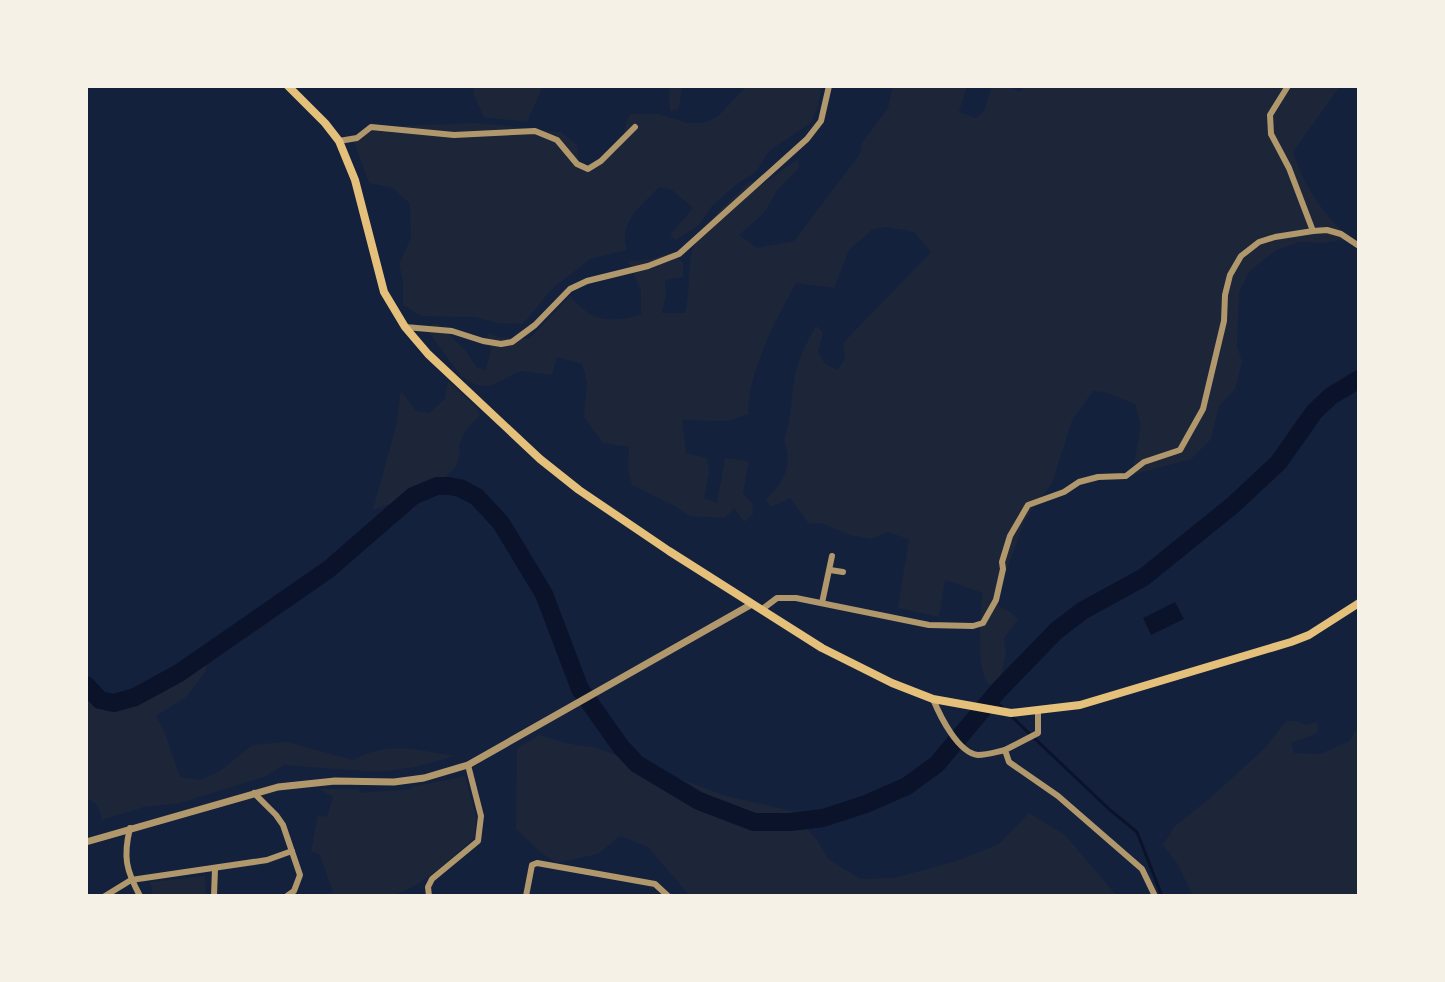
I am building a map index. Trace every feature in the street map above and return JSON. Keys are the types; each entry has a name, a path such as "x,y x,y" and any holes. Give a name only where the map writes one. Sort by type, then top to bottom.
{"main road":[{"path":"288,86 339,141 355,180 380,280 405,327 428,354 562,477 615,515 761,610 841,658 902,688 963,706 1011,713 1080,705 1291,642 1309,635 1359,603"}],"street":[{"path":"405,327 452,331 492,342 512,342 535,325 570,289 587,281 648,266 679,254 807,139 821,121 829,86"},
{"path":"1288,86 1270,115 1271,134 1289,168 1313,231"},
{"path":"339,141 357,138 371,127 454,135 535,131 557,140 577,164 588,169 601,161 635,127"},
{"path":"761,610 777,598 822,603 929,625 973,626 983,623 996,600 1010,536 1028,505 1064,492 1079,482 1098,477 1126,476 1144,462 1180,450 1203,409 1224,321 1225,295 1230,275 1241,256 1259,242 1313,231 1327,230 1341,234 1359,246"},
{"path":"822,603 832,556"},
{"path":"830,570 843,572"},
{"path":"86,842 254,793 310,782 394,782 424,778 468,765 752,604"},
{"path":"933,699 945,725 968,752 975,755 1005,750 1038,733 1038,711"},
{"path":"1005,750 1009,762 1058,796 1142,869 1155,896"},
{"path":"429,896 428,887 432,879 478,841 481,816 468,765"},
{"path":"254,793 283,825 300,875 294,891 287,896"},
{"path":"130,828 124,854 131,880 140,896"},
{"path":"105,896 131,880 267,860 292,851"},
{"path":"526,896 532,865 537,863 655,884 668,896"},
{"path":"214,896 215,868"}],"shaded area":[{"path":"474,86 543,86 527,122 484,117 473,93"},
{"path":"669,86 682,86 679,109 670,111"},
{"path":"747,86 822,86 811,123 769,151 756,172 712,206 699,225 676,240 670,235 693,208 672,190 659,187 628,223 627,250 590,259 553,288 523,324 499,323 475,317 421,316 403,305 403,280 399,264 411,238 410,204 393,188 369,183 352,136 379,127 476,123 561,132 577,145 579,165 588,170 621,145 630,114 659,114 687,123 703,123 718,116"},
{"path":"893,86 967,86 959,112 976,118 984,111 992,86 1007,86 1021,92 1025,86 1340,86 1293,152 1316,200 1351,239 1300,242 1276,250 1250,271 1239,292 1237,346 1242,362 1235,389 1219,406 1211,439 1191,459 1132,475 1141,425 1135,404 1105,392 1093,391 1072,421 1052,483 1025,520 998,594 999,606 1018,620 1004,638 1006,652 1000,681 991,687 980,658 983,593 945,580 939,617 898,608 909,539 887,532 871,539 850,535 821,523 809,524 790,498 771,507 766,499 786,472 788,457 784,440 795,375 816,326 823,332 818,352 825,364 838,370 845,358 843,343 931,252 914,232 888,227 873,229 849,250 834,288 796,283 758,363 748,414 728,421 682,420 686,453 707,458 709,472 704,498 717,503 725,458 749,461 743,493 752,503 753,514 744,522 734,508 725,518 690,516 632,485 628,469 629,447 603,443 584,417 587,383 582,364 557,357 552,375 520,371 490,386 476,385 461,376 424,326 438,324 466,351 477,368 486,370 491,350 487,332 498,337 529,339 570,296 594,316 620,319 641,315 641,291 628,261 651,259 669,253 683,262 683,277 665,280 662,313 685,313 694,246 715,215 751,181 760,186 798,159 799,168 778,189 764,213 739,235 757,248 794,241 860,154 862,143 888,108"},
{"path":"448,381 476,407 480,415 466,430 459,444 456,466 444,479 424,485 395,502 373,510 396,426 401,391 416,411 429,413 445,399"},
{"path":"1175,602 1184,619 1151,635 1143,618"},
{"path":"203,647 206,671 186,697 156,716 180,777 200,780 220,771 252,745 287,742 353,760 391,749 455,756 415,767 378,772 284,765 264,777 180,803 144,807 102,820 98,806 86,797 86,690 112,701 140,700"},
{"path":"1286,721 1306,725 1317,722 1318,733 1291,743 1294,753 1320,754 1350,741 1359,724 1359,896 1193,896 1177,863 1163,845 1174,827 1265,748"},
{"path":"540,735 596,748 726,796 792,811 817,840 828,859 861,879 894,878 956,861 999,844 1029,813 1065,835 1117,896 690,896 648,847 620,836 598,854 557,863 516,829 517,748"},
{"path":"465,776 476,817 475,837 447,862 427,878 394,895 371,898 325,896 333,892 320,855 311,851 318,815 327,817 333,797 319,789 359,789 360,793 411,789"},
{"path":"205,876 206,896 153,896 150,882"}],"waterway":[{"path":"86,685 100,700 114,703 135,697 179,673 329,569 413,496 437,486 449,486 477,497 501,523 544,594 580,689 621,747 637,764 699,801 754,822 823,818 907,786 937,764 998,691 1056,631 1082,611 1144,577 1233,505 1279,462 1314,412 1331,396 1359,379"},
{"path":"992,698 1003,708"},
{"path":"1011,716 1137,832 1162,896"}]}
